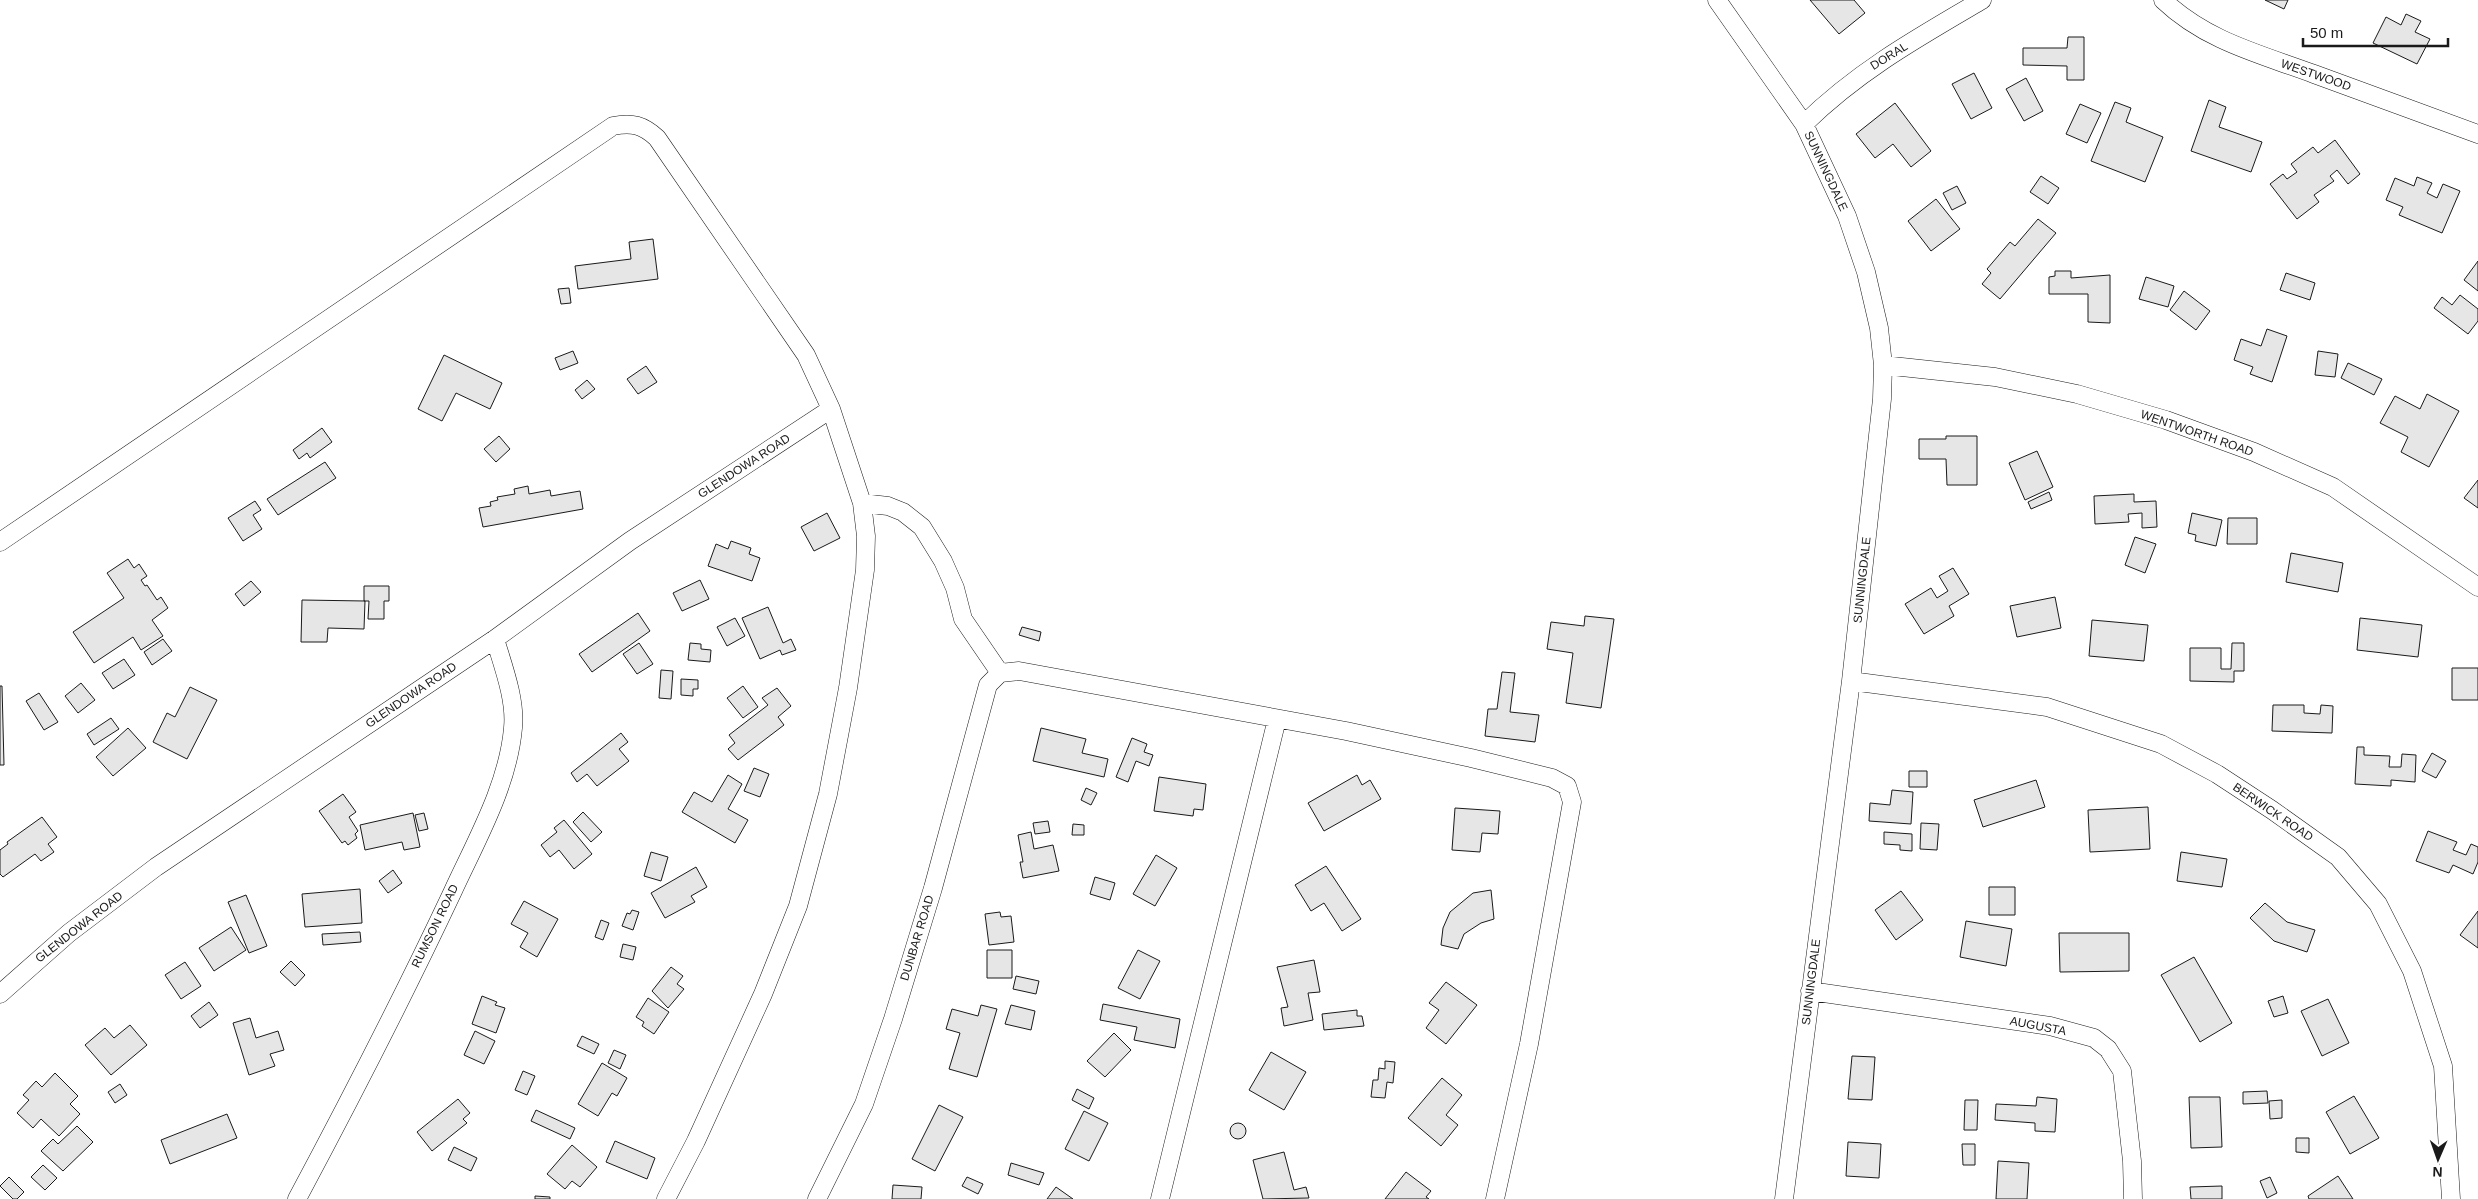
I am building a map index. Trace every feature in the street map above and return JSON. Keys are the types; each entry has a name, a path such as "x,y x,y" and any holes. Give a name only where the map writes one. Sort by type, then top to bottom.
{"street":[{"name":"SUNNINGDALE","path":"1717,0 1804,124 1847,216 1866,272 1879,328 1883,365 1881,409 1851,682 1784,1199"},
{"name":"DORAL","path":"1804,124 1832,97 1865,71 1982,0"},
{"name":"WESTWOOD","path":"2162,0 2200,30 2246,50 2478,134"},
{"path":"0,542 613,126 626,123 637,124 648,129 657,138 806,355 830,409 862,503 866,536 865,570 848,688 828,794 798,906 763,994 696,1141 666,1199"},
{"name":"WENTWORTH ROAD","path":"1883,365 1995,378 2077,394 2166,420 2254,452 2333,487 2478,587"},
{"name":"GLENDOWA ROAD","path":"0,994 69,933 156,867 495,639 630,540 830,409"},
{"path":"862,503 888,506 903,512 922,527 947,570 955,588 963,619 1000,673 1019,671 1277,719 1471,758 1552,778 1567,786 1572,802 1529,1044 1495,1199"},
{"name":"RUMSON ROAD","path":"297,1199 440,918 489,814 505,768 514,726 508,680 495,639"},
{"name":"DUNBAR ROAD","path":"817,1199 864,1104 933,888 988,685 1000,673"},
{"name":"BERWICK ROAD","path":"1851,682 2047,707 2161,744 2225,779 2338,857 2378,904 2416,980 2444,1066 2451,1199"},
{"path":"1160,1199 1277,719"},
{"name":"AUGUSTA","path":"1810,991 2050,1026 2094,1038 2108,1050 2122,1071 2132,1161 2133,1199"}],"building":[{"path":"1810,0 1854,0 1865,13 1839,34"},
{"path":"2265,0 2288,0 2284,9"},
{"path":"2406,14 2421,21 2415,32 2430,39 2417,64 2373,43 2386,17 2401,25"},
{"path":"2068,37 2084,37 2084,80 2067,80 2067,66 2023,65 2023,48 2067,48"},
{"path":"1974,73 1992,108 1971,119 1952,84"},
{"path":"2026,78 2043,111 2024,121 2006,89"},
{"path":"2209,100 2226,107 2219,127 2262,142 2251,172 2191,151"},
{"path":"2115,102 2131,108 2126,122 2163,137 2145,182 2091,161"},
{"path":"1895,103 1931,151 1911,167 1893,144 1875,158 1856,134"},
{"path":"2080,104 2101,113 2087,143 2066,134"},
{"path":"2335,140 2360,174 2348,184 2337,170 2330,176 2334,181 2314,195 2319,202 2297,219 2270,184 2283,174 2287,179 2297,172 2291,164 2313,147 2318,153"},
{"path":"2041,176 2059,188 2048,204 2030,192"},
{"path":"2417,177 2432,183 2427,193 2437,198 2443,184 2460,191 2442,233 2399,215 2403,207 2386,200 2395,178 2414,186"},
{"path":"1957,186 1966,203 1952,210 1943,193"},
{"path":"1936,199 1960,229 1931,251 1908,221"},
{"path":"2038,219 2056,233 2000,299 1982,284 1991,273 1987,269 2010,242 2015,246"},
{"path":"653,239 658,279 578,289 575,266 631,259 629,242"},
{"path":"2478,261 2478,291 2464,280"},
{"path":"2055,271 2071,271 2071,278 2110,275 2110,323 2088,322 2088,294 2049,294 2049,277 2055,276"},
{"path":"2286,273 2315,283 2310,300 2280,290"},
{"path":"2146,277 2174,286 2168,307 2139,299"},
{"path":"569,288 571,303 561,304 558,289"},
{"path":"2184,291 2210,311 2196,330 2170,310"},
{"path":"2460,295 2478,309 2478,321 2468,334 2434,308 2442,297 2452,305"},
{"path":"2267,329 2287,336 2272,382 2250,374 2253,367 2234,360 2241,339 2261,346"},
{"path":"573,351 578,363 560,370 555,358"},
{"path":"2318,351 2338,354 2335,377 2315,375"},
{"path":"444,355 502,383 490,409 456,393 442,421 418,409"},
{"path":"2348,363 2382,379 2374,395 2341,378"},
{"path":"646,366 657,382 638,394 627,379"},
{"path":"587,380 595,389 582,399 575,390"},
{"path":"2427,394 2459,411 2429,467 2401,452 2408,437 2380,423 2395,396 2420,409"},
{"path":"322,428 332,442 310,458 307,453 299,459 293,450"},
{"path":"499,436 510,449 496,462 484,449"},
{"path":"1946,436 1977,436 1977,485 1947,485 1946,459 1919,459 1919,439 1946,439"},
{"path":"2037,451 2053,487 2025,500 2009,463"},
{"path":"325,462 336,478 278,515 267,499"},
{"path":"2478,480 2478,508 2464,498"},
{"path":"528,486 529,494 550,490 551,496 580,491 583,509 483,527 479,508 491,506 490,502 498,500 497,497 515,494 514,489"},
{"path":"2049,492 2052,500 2031,509 2028,502"},
{"path":"2134,494 2134,502 2156,501 2157,527 2142,528 2142,513 2128,514 2129,522 2095,524 2094,496"},
{"path":"255,501 261,510 253,515 262,529 243,541 228,518"},
{"path":"827,513 840,538 814,551 801,527"},
{"path":"2192,513 2222,520 2216,546 2195,541 2196,535 2188,533"},
{"path":"2228,518 2257,518 2257,544 2227,544"},
{"path":"2135,537 2156,544 2145,573 2125,565"},
{"path":"731,541 751,548 749,554 760,558 752,581 708,566 716,544 728,549"},
{"path":"2291,553 2343,563 2338,592 2286,582"},
{"path":"128,559 134,568 139,564 147,576 141,580 145,586 147,585 157,600 161,597 168,608 152,620 163,636 141,650 133,637 94,663 73,632 124,598 107,573"},
{"path":"1953,568 1969,594 1949,606 1954,616 1924,634 1905,604 1931,588 1937,598 1948,591 1939,576"},
{"path":"700,580 709,599 682,611 673,593"},
{"path":"251,581 261,592 244,606 235,594"},
{"path":"364,586 389,586 389,601 384,601 384,619 368,619 369,601 364,601"},
{"path":"2055,597 2061,628 2017,637 2010,606"},
{"path":"302,600 365,601 364,629 328,628 327,642 301,642"},
{"path":"768,607 783,643 791,639 796,650 782,655 780,650 760,659 742,618"},
{"path":"638,613 650,631 592,672 579,654"},
{"path":"1585,616 1614,619 1601,708 1566,703 1573,653 1547,649 1551,622 1584,626"},
{"path":"735,618 745,636 727,646 717,627"},
{"path":"2360,618 2422,625 2418,657 2357,650"},
{"path":"2092,620 2148,625 2144,661 2089,656"},
{"path":"1022,627 1041,632 1039,641 1019,635"},
{"path":"163,639 172,651 152,665 144,652"},
{"path":"639,643 653,664 637,674 623,654"},
{"path":"690,643 701,644 701,649 711,650 710,662 688,660"},
{"path":"2232,643 2244,643 2244,671 2234,671 2234,682 2190,681 2190,648 2221,648 2221,669 2231,669"},
{"path":"124,659 135,675 113,689 102,673"},
{"path":"2452,668 2478,668 2478,700 2452,700"},
{"path":"661,670 673,671 671,699 659,698"},
{"path":"1502,672 1515,673 1510,712 1539,715 1535,742 1485,736 1488,709 1497,709"},
{"path":"681,679 698,680 698,689 693,689 693,696 681,695"},
{"path":"81,683 95,700 78,713 65,696"},
{"path":"0,686 2,686 4,765 0,765"},
{"path":"743,686 758,707 743,718 727,698"},
{"path":"190,687 217,700 187,759 153,742 167,713 175,717"},
{"path":"777,688 791,706 778,717 784,725 738,760 728,749 735,743 729,735 768,705 762,698"},
{"path":"39,693 58,722 44,730 26,701"},
{"path":"2273,705 2304,705 2304,713 2320,714 2321,705 2333,706 2332,733 2272,731"},
{"path":"111,718 119,729 94,745 87,734"},
{"path":"128,728 146,748 113,776 96,757"},
{"path":"1041,728 1086,739 1082,753 1108,759 1104,777 1033,761"},
{"path":"621,733 628,742 619,749 629,761 597,786 587,774 577,782 571,773"},
{"path":"1132,738 1147,744 1144,752 1153,755 1149,766 1136,761 1128,782 1116,777"},
{"path":"2357,747 2364,747 2364,755 2390,756 2389,767 2401,767 2402,754 2416,755 2415,782 2391,780 2391,786 2355,784"},
{"path":"2432,753 2446,761 2436,778 2422,771"},
{"path":"754,768 769,774 760,797 744,791"},
{"path":"1909,771 1927,771 1927,787 1909,787"},
{"path":"728,775 742,784 728,809 748,820 735,843 682,812 694,792 712,802"},
{"path":"1357,775 1362,785 1370,780 1381,799 1324,831 1308,803"},
{"path":"1159,777 1206,784 1203,810 1194,809 1193,816 1154,811"},
{"path":"2036,780 2045,807 1983,827 1974,800"},
{"path":"1086,788 1097,793 1091,805 1081,800"},
{"path":"1892,790 1913,792 1911,824 1869,821 1870,803 1890,805"},
{"path":"343,794 356,812 349,817 358,831 355,834 357,838 348,845 345,841 342,843 319,811"},
{"path":"2148,807 2150,849 2090,852 2088,810"},
{"path":"1455,808 1500,811 1498,834 1482,833 1480,852 1452,850"},
{"path":"583,812 602,832 591,842 573,822"},
{"path":"413,813 420,847 404,850 402,842 365,850 360,825"},
{"path":"424,813 428,829 419,831 415,815"},
{"path":"42,817 57,837 48,844 54,852 41,861 35,854 3,877 0,874 0,850 8,844 7,842"},
{"path":"564,820 592,854 574,869 559,850 550,857 541,845 557,832 554,828"},
{"path":"1048,821 1050,832 1035,834 1033,823"},
{"path":"1921,823 1939,824 1937,850 1920,849"},
{"path":"1073,824 1084,825 1084,835 1072,835"},
{"path":"2428,831 2457,842 2453,850 2466,855 2471,844 2478,847 2478,862 2473,874 2453,865 2449,873 2416,861"},
{"path":"1031,832 1034,849 1053,845 1059,871 1023,878 1020,862 1023,862 1018,835"},
{"path":"1884,832 1912,834 1912,851 1900,850 1900,845 1884,844"},
{"path":"651,852 668,857 661,881 644,876"},
{"path":"2181,852 2227,859 2222,887 2177,881"},
{"path":"1156,855 1177,868 1155,906 1133,894"},
{"path":"1326,866 1361,919 1342,931 1324,903 1311,911 1295,885"},
{"path":"696,867 707,887 691,896 695,902 665,918 651,893"},
{"path":"393,870 402,883 388,893 379,881"},
{"path":"1095,877 1115,883 1110,900 1090,894"},
{"path":"1989,887 2015,887 2015,915 1989,915"},
{"path":"360,889 362,923 305,927 302,894"},
{"path":"1491,890 1494,919 1481,923 1464,934 1458,949 1441,945 1443,928 1450,912 1473,893"},
{"path":"1901,891 1923,920 1896,940 1875,910"},
{"path":"246,895 267,946 249,953 228,902"},
{"path":"524,901 558,919 537,957 520,947 528,933 511,924"},
{"path":"2265,903 2287,922 2315,930 2307,952 2274,941 2250,918"},
{"path":"632,910 639,912 633,930 622,926 627,913 630,914"},
{"path":"2478,911 2478,948 2460,935"},
{"path":"1000,912 1001,917 1011,916 1014,942 989,945 985,914"},
{"path":"601,920 609,923 603,940 595,937"},
{"path":"1966,921 2012,929 2006,966 1960,957"},
{"path":"231,927 246,950 214,971 199,948"},
{"path":"360,932 361,942 323,945 322,934"},
{"path":"2059,933 2129,933 2129,971 2060,972"},
{"path":"623,944 636,947 633,960 620,957"},
{"path":"987,950 1012,950 1012,978 987,978"},
{"path":"1138,950 1160,961 1140,999 1118,988"},
{"path":"2194,957 2232,1023 2200,1042 2161,975"},
{"path":"1314,960 1320,992 1308,993 1313,1020 1284,1026 1281,1008 1288,1007 1277,967"},
{"path":"291,961 305,975 295,986 280,972"},
{"path":"185,962 201,986 181,999 165,975"},
{"path":"671,967 683,976 677,984 684,989 668,1008 652,991"},
{"path":"1016,976 1039,981 1036,994 1013,989"},
{"path":"1446,982 1477,1005 1446,1044 1426,1028 1439,1010 1429,1003"},
{"path":"482,996 497,1002 495,1005 505,1008 496,1033 472,1024"},
{"path":"2283,996 2288,1013 2274,1017 2268,1001"},
{"path":"648,998 669,1012 654,1034 642,1026 644,1022 636,1017"},
{"path":"2328,999 2349,1043 2322,1056 2301,1011"},
{"path":"209,1002 218,1015 200,1028 191,1016"},
{"path":"1103,1004 1180,1019 1175,1048 1134,1040 1137,1027 1100,1020"},
{"path":"981,1005 997,1009 977,1077 949,1069 960,1033 946,1029 952,1009 978,1016"},
{"path":"1011,1005 1035,1011 1031,1030 1005,1024"},
{"path":"1357,1010 1357,1016 1362,1016 1364,1026 1324,1030 1322,1014"},
{"path":"250,1018 256,1038 278,1031 284,1050 270,1054 275,1066 249,1075 233,1023"},
{"path":"130,1025 147,1045 111,1075 85,1045 105,1028 114,1038"},
{"path":"475,1031 495,1041 484,1064 464,1055"},
{"path":"1114,1033 1131,1050 1105,1077 1087,1061"},
{"path":"582,1036 599,1044 594,1054 577,1046"},
{"path":"614,1050 626,1055 620,1069 608,1063"},
{"path":"1271,1052 1306,1072 1284,1110 1249,1090"},
{"path":"1852,1056 1875,1057 1872,1100 1848,1099"},
{"path":"1385,1061 1395,1062 1393,1083 1387,1082 1385,1098 1371,1097 1373,1080 1378,1080 1379,1068 1385,1069"},
{"path":"602,1063 627,1078 617,1096 612,1093 598,1116 578,1104"},
{"path":"523,1071 535,1076 527,1095 515,1090"},
{"path":"55,1073 78,1096 70,1104 80,1114 59,1136 41,1119 33,1128 17,1113 29,1100 23,1095 36,1081 42,1087"},
{"path":"1442,1078 1462,1095 1446,1115 1458,1125 1441,1146 1408,1118"},
{"path":"120,1084 127,1095 115,1103 108,1092"},
{"path":"1077,1089 1094,1098 1089,1109 1072,1100"},
{"path":"2267,1091 2268,1103 2243,1104 2243,1092"},
{"path":"2354,1096 2379,1138 2350,1154 2326,1112"},
{"path":"2037,1097 2057,1099 2055,1132 2035,1131 2035,1123 1995,1120 1996,1104 2036,1106"},
{"path":"2189,1097 2220,1097 2222,1147 2191,1148"},
{"path":"458,1099 470,1113 463,1119 467,1123 432,1151 417,1132"},
{"path":"1965,1100 1978,1100 1977,1130 1964,1130"},
{"path":"2282,1100 2282,1118 2270,1119 2269,1101"},
{"path":"939,1105 963,1117 935,1171 912,1159"},
{"path":"536,1110 575,1128 570,1139 531,1121"},
{"path":"1084,1111 1108,1123 1089,1161 1065,1149"},
{"path":"227,1114 237,1138 170,1164 161,1140"},
{"path":"1235,1123 1241,1123 1246,1128 1244,1137 1235,1139 1230,1134 1230,1128"},
{"path":"77,1126 93,1142 63,1171 41,1151 53,1139 58,1144"},
{"path":"2296,1138 2309,1138 2309,1153 2296,1152"},
{"path":"615,1141 655,1158 647,1179 606,1162"},
{"path":"1848,1142 1881,1144 1879,1178 1846,1176"},
{"path":"1962,1144 1975,1144 1975,1165 1963,1165"},
{"path":"572,1145 597,1167 580,1187 572,1181 565,1189 547,1174"},
{"path":"454,1147 477,1158 471,1171 448,1160"},
{"path":"1284,1152 1294,1190 1306,1187 1309,1198 1263,1199 1253,1160"},
{"path":"1998,1161 2029,1163 2027,1199 1996,1199"},
{"path":"1011,1163 1044,1173 1039,1185 1008,1175"},
{"path":"43,1165 57,1178 45,1190 31,1177"},
{"path":"1406,1172 1431,1191 1426,1197 1429,1199 1385,1199"},
{"path":"2338,1176 2353,1199 2309,1199 2308,1196"},
{"path":"9,1177 24,1192 17,1199 13,1199 0,1186"},
{"path":"967,1177 983,1184 978,1194 962,1186"},
{"path":"2270,1177 2277,1193 2267,1198 2260,1181"},
{"path":"893,1185 922,1187 921,1199 892,1199"},
{"path":"2222,1186 2222,1199 2191,1199 2190,1187"},
{"path":"1056,1187 1073,1199 1047,1199"},
{"path":"535,1196 550,1197 550,1199 535,1199"}]}
